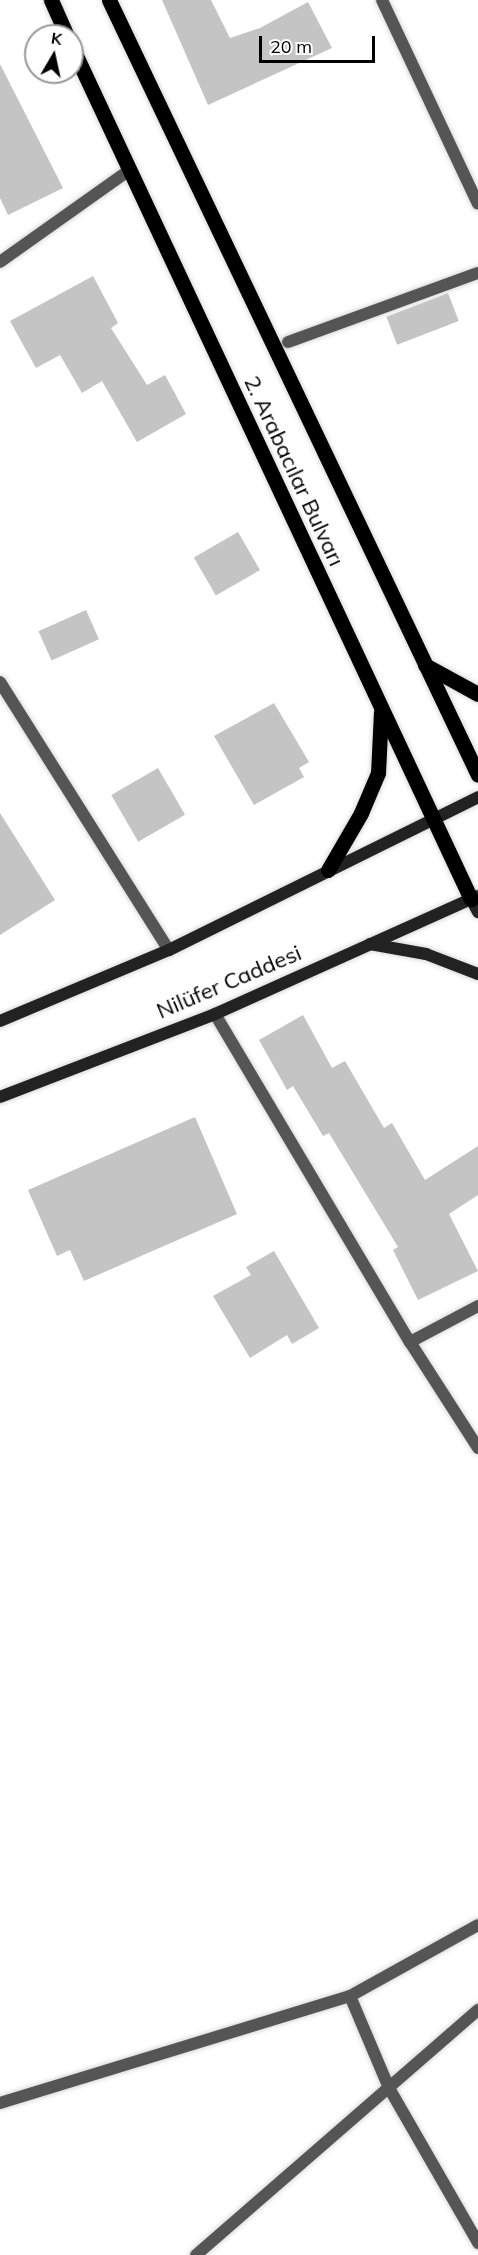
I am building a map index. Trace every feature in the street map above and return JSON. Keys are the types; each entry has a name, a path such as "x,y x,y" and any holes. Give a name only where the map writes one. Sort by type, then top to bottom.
{"main road":[{"path":"51,0 62,24"},
{"path":"109,0 478,775"},
{"name":"2. Arabacılar Bulvarı","path":"84,73 381,709 476,903"},
{"path":"425,665 478,694"},
{"path":"328,870 361,813 378,773 381,709"}],"street":[{"path":"382,0 478,204"},
{"path":"0,262 129,171"},
{"path":"288,342 478,273"},
{"path":"0,682 169,950"},
{"path":"0,1021 169,950 478,797"},
{"name":"Nilüfer Caddesi","path":"0,1097 215,1014 369,944 476,903"},
{"path":"369,944 426,954 478,974"},
{"path":"215,1014 410,1342 478,1448"},
{"path":"410,1342 478,1306"},
{"path":"0,2103 350,1996 478,1925"},
{"path":"350,1996 389,2088 478,2243"},
{"path":"196,2255 478,2010"}],"building":[{"path":"162,0 211,0 230,38 260,28 308,2 332,48 208,105"},
{"path":"0,64 63,188 8,215 0,198"},
{"path":"93,276 118,323 111,328 147,385 165,375 186,414 137,442 102,381 82,393 60,355 36,368 10,321"},
{"path":"448,293 459,321 397,345 386,317"},
{"path":"238,532 260,570 216,596 194,558"},
{"path":"86,610 99,639 52,660 38,631"},
{"path":"274,703 309,762 299,768 304,777 254,805 214,736"},
{"path":"158,768 185,815 138,842 111,795"},
{"path":"0,813 55,900 0,935"},
{"path":"303,1015 332,1068 345,1061 384,1128 392,1123 425,1180 478,1146 478,1195 449,1214 478,1271 418,1300 393,1250 398,1247 329,1133 323,1136 293,1086 287,1090 259,1040"},
{"path":"195,1117 237,1214 84,1281 70,1250 57,1256 28,1190"},
{"path":"274,1251 319,1328 292,1344 287,1335 250,1358 213,1296 251,1275 246,1267"}]}
